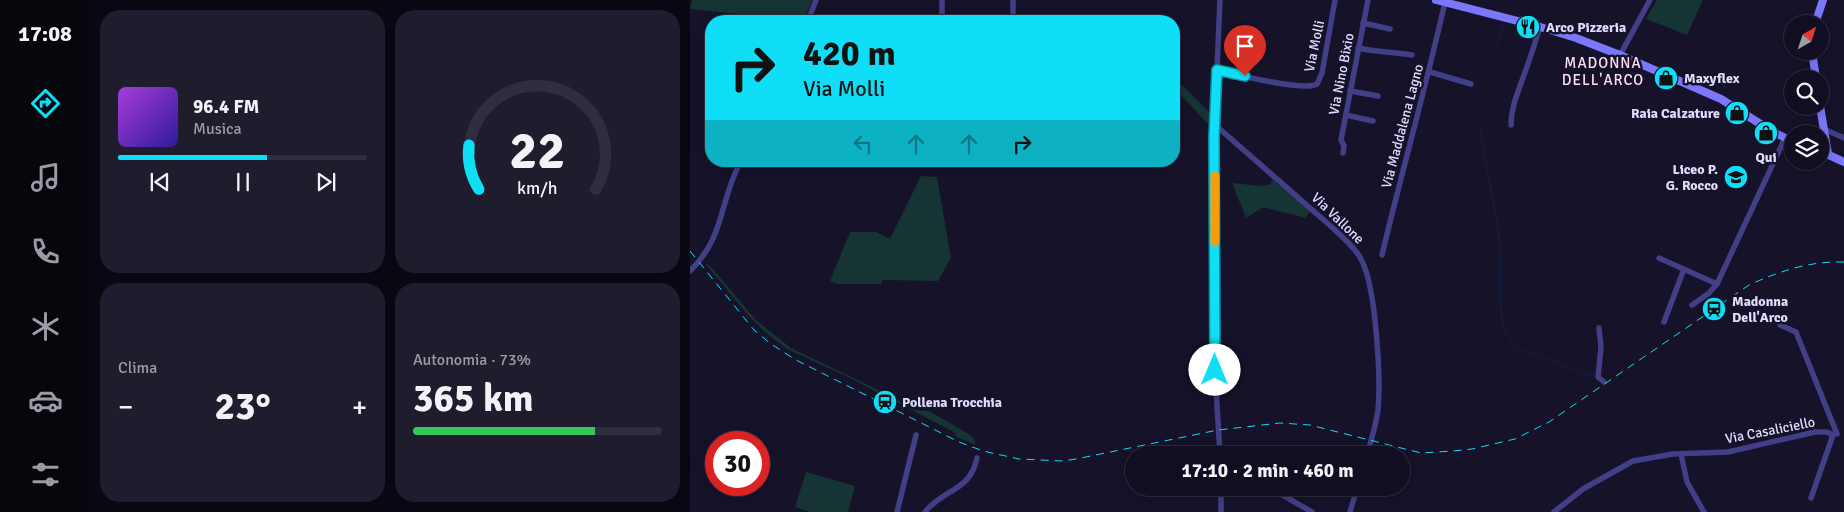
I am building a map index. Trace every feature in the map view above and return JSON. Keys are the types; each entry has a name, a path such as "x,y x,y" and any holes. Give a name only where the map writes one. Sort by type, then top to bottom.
{"main road":[{"path":"1436,0 1540,27 1620,54 1721,99 1784,136"},
{"path":"1819,15 1823,0"},
{"path":"1829,154 1844,162"}],"street":[{"path":"810,15 816,0"},
{"path":"942,0 942,15"},
{"path":"1013,0 1013,15"},
{"path":"1219,446 1216,388 1214,124 1220,0"},
{"name":"Via Molli","path":"1217,70 1279,83 1313,86 1320,79 1322,72 1336,0"},
{"name":"Via Nino Bixio","path":"1343,153 1344,146 1341,140 1368,0"},
{"path":"1620,54 1650,0"},
{"name":"Via Maddalena Lagno","path":"1382,255 1448,2"},
{"path":"1363,23 1390,29"},
{"path":"1511,125 1513,102 1540,27"},
{"path":"1358,48 1377,52 1390,51 1412,55"},
{"path":"1430,72 1471,84"},
{"path":"1350,91 1378,96"},
{"path":"1346,115 1373,121"},
{"name":"Via Vallone","path":"1214,124 1334,229 1362,260 1369,287 1374,320 1379,385 1377,419 1370,446"},
{"path":"1829,131 1844,138"},
{"path":"1692,305 1709,293 1717,284 1784,149"},
{"path":"690,271 704,256 717,233 731,182 738,167"},
{"path":"1659,258 1717,284"},
{"path":"1664,322 1684,269"},
{"path":"1780,325 1796,332 1838,434 1811,498"},
{"path":"1599,328 1601,347 1598,376 1604,382"},
{"name":"Via Casaliciello","path":"1554,512 1584,488 1633,460 1651,456 1728,452 1814,432 1838,434"},
{"path":"897,512 916,435"},
{"path":"1681,454 1687,482 1704,512"},
{"path":"925,512 940,498 966,482 975,468 977,458"},
{"path":"1221,496 1221,512"},
{"path":"1284,496 1312,512"},
{"path":"1350,512 1355,496"}],"green space":[{"path":"692,0 812,0 806,15 747,15 690,9"},
{"path":"1657,0 1703,0 1687,35 1646,19"},
{"path":"1180,83 1212,115 1211,127 1180,94"},
{"path":"921,176 937,177 951,258 938,281 882,280 882,284 837,284 830,281 850,232 876,232 890,239"},
{"path":"1272,179 1310,211 1306,218 1262,208 1246,218 1232,183 1261,186 1271,184"},
{"path":"705,263 710,266 757,321 791,348 897,399 914,410 929,411 972,436 976,445 955,436 956,433 848,377 787,349 765,332 746,313"},
{"path":"806,472 855,486 848,512 810,512 795,507"}],"waterway":[{"path":"1495,47 1504,24"},
{"path":"1481,128 1498,228 1501,311 1504,330 1513,343 1525,352 1595,376"}],"railway":[{"path":"690,251 754,330 771,344 796,360 959,442 983,451 1019,459 1063,461 1218,430 1280,423 1310,425 1421,453 1472,449 1515,439 1549,422 1749,285 1772,275 1807,265 1844,262"}],"slow traffic":[{"path":"1215,176 1215,242"}],"place":[{"name":"Arco Pizzeria","path":"1528,27"},
{"name":"Maxyflex","path":"1666,78"},
{"name":"Raia Calzature","path":"1737,113"},
{"name":"Qui","path":"1766,133"},
{"name":"Liceo P. G. Rocco","path":"1736,177"},
{"name":"Madonna Dell'Arco","path":"1714,309"},
{"name":"Pollena Trocchia","path":"885,402"}],"district":[{"name":"MADONNA DELL'ARCO","path":"1603,72"}],"route":[{"path":"1215,370 1214,137 1217,70 1245,76"}]}
